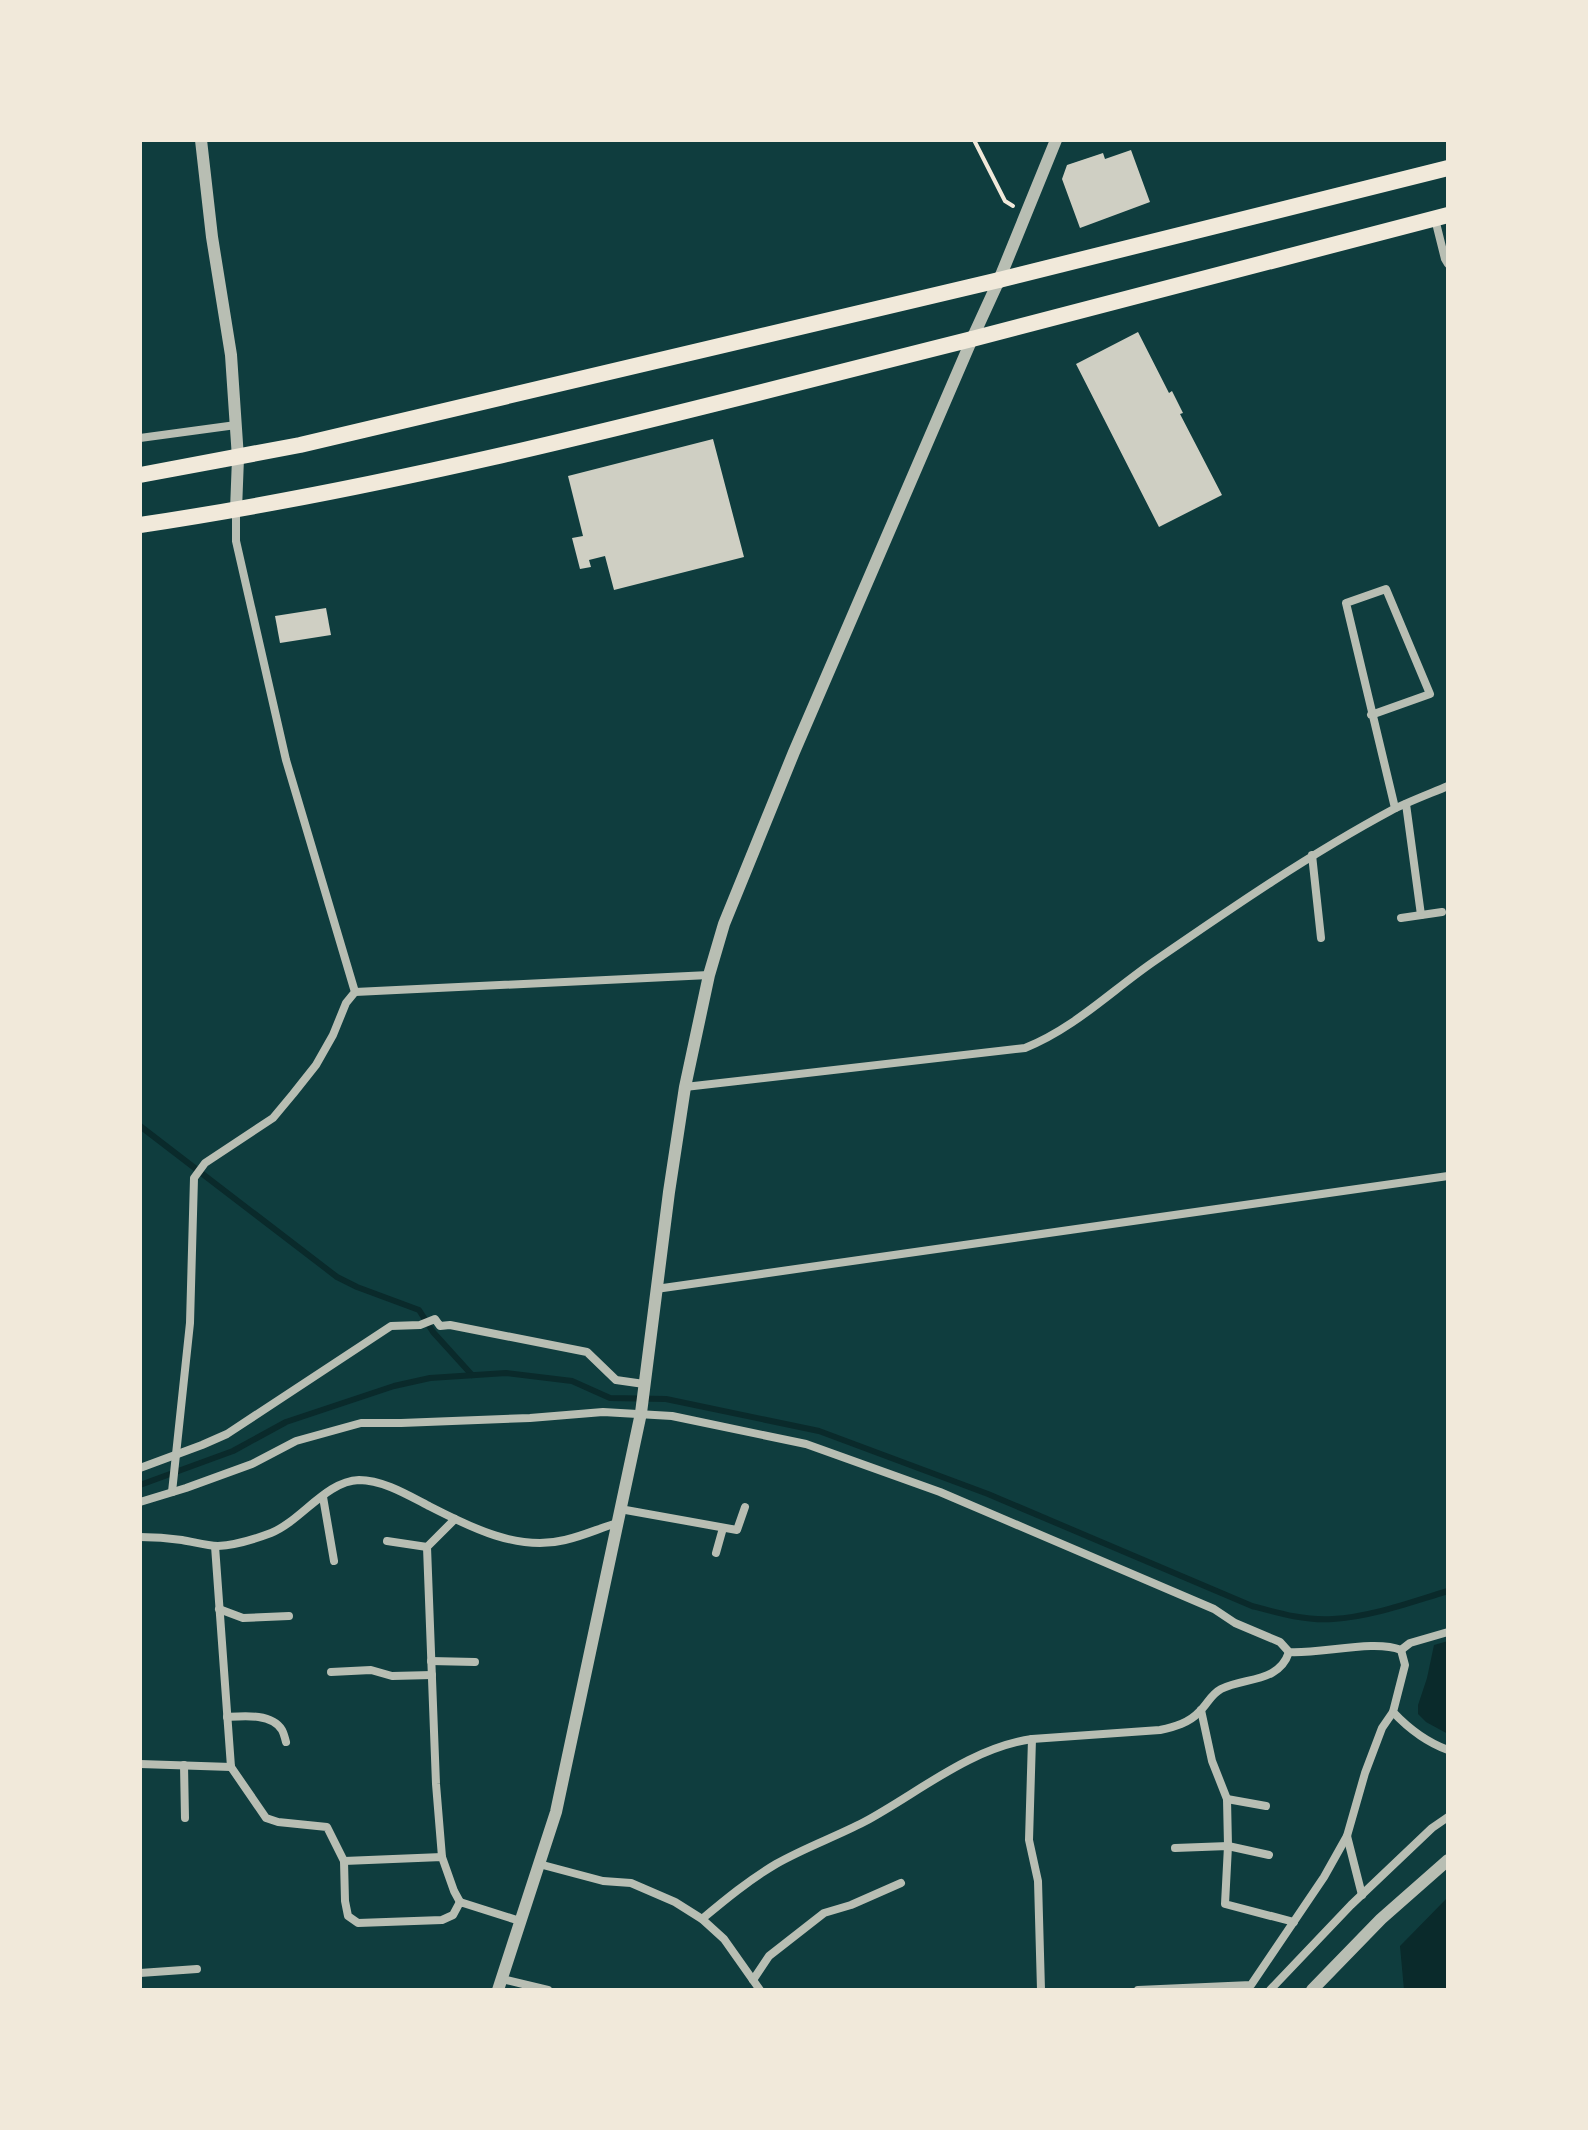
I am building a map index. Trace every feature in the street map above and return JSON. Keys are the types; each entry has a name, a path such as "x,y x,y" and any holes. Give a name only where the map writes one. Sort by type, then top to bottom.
{"main road":[{"path":"140,475 238,458 527,393 1448,168"},
{"path":"140,525 236,510 540,447 972,339 1441,216"}],"street":[{"path":"201,140 212,237 231,355 238,458 236,541 286,760 355,992"},
{"path":"548,1990 500,1984 556,1812 641,1411 685,1087 709,975 724,924 794,752 999,280 1056,140"},
{"path":"1441,216 1448,264"},
{"path":"140,438 236,425"},
{"path":"1371,715 1430,694 1386,589 1346,603 1371,715 1395,808"},
{"path":"685,1087 1025,1048 1046,1040 1312,855 1395,808 1448,786"},
{"path":"1406,804 1421,915"},
{"path":"1312,855 1321,938"},
{"path":"1401,918 1442,912"},
{"path":"172,1489 190,1323 194,1178 205,1163 273,1118 316,1065 346,1003 355,992 709,975"},
{"path":"656,1289 1448,1176"},
{"path":"140,1468 174,1459 227,1434 391,1326 420,1325 435,1319 440,1326 450,1325 587,1352 616,1380 644,1386"},
{"path":"140,1502 252,1464 296,1441 361,1423 641,1411 806,1444 940,1492 1214,1609 1235,1623 1280,1642 1289,1652 1377,1646 1401,1650"},
{"path":"140,1537 179,1539 215,1546 247,1541 274,1532 343,1483 358,1480 394,1489 467,1525 526,1542 565,1540 617,1523"},
{"path":"323,1497 334,1561"},
{"path":"620,1509 737,1530 745,1507"},
{"path":"455,1519 427,1547 442,1857 460,1902 520,1921"},
{"path":"716,1553 723,1528"},
{"path":"387,1541 427,1547"},
{"path":"215,1546 231,1767 266,1818 327,1827 344,1861 348,1916 358,1923 442,1920 453,1915 460,1902"},
{"path":"219,1609 243,1618 289,1616"},
{"path":"1401,1650 1410,1643 1448,1632"},
{"path":"1138,1990 1251,1985 1324,1877 1347,1836 1365,1773 1382,1728 1393,1712 1405,1665 1401,1650"},
{"path":"702,1919 777,1863 864,1822 945,1773 995,1748 1032,1739 1160,1730 1183,1723 1201,1710 1211,1695 1220,1689 1279,1670 1289,1652"},
{"path":"431,1661 475,1662"},
{"path":"331,1672 371,1670 392,1676 432,1675"},
{"path":"1201,1710 1212,1761 1227,1799 1225,1904 1294,1922"},
{"path":"1393,1712 1407,1727 1431,1744 1448,1750"},
{"path":"227,1717 254,1716 271,1721 281,1728 286,1742"},
{"path":"1032,1739 1029,1840 1038,1881 1041,1990"},
{"path":"140,1764 231,1767"},
{"path":"184,1765 185,1818"},
{"path":"1227,1799 1266,1806"},
{"path":"1270,1990 1362,1895 1432,1828 1448,1817"},
{"path":"1347,1836 1362,1895"},
{"path":"1175,1848 1228,1846 1269,1855"},
{"path":"344,1861 442,1857"},
{"path":"1312,1990 1381,1919 1448,1860"},
{"path":"539,1864 603,1881 631,1883 675,1902 702,1919 724,1939 760,1990"},
{"path":"753,1980 769,1956 824,1913 873,1897 901,1883"},
{"path":"140,1973 197,1969"}],"path":[{"path":"974,140 1005,201 1024,215"}],"water":[{"path":"1448,1641 1448,1734 1426,1722 1418,1714 1418,1705 1434,1645"},
{"path":"1448,1897 1448,1990 1404,1990 1400,1946"}],"building":[{"path":"1131,150 1150,202 1080,228 1062,179 1067,165 1103,153 1105,159"},
{"path":"1138,332 1169,393 1172,391 1183,413 1180,414 1222,495 1159,527 1076,364"},
{"path":"713,439 744,557 614,590 605,556 589,560 591,567 580,569 572,538 583,536 568,476"},
{"path":"326,608 331,635 280,643 275,616"}],"waterway":[{"path":"140,1126 337,1277 419,1310 433,1332 472,1375"},
{"path":"140,1485 233,1451 286,1422 394,1386 430,1378 506,1373 572,1381 610,1398 666,1399 819,1431 988,1494 1252,1606 1282,1614 1313,1619 1347,1618 1448,1591"}]}
